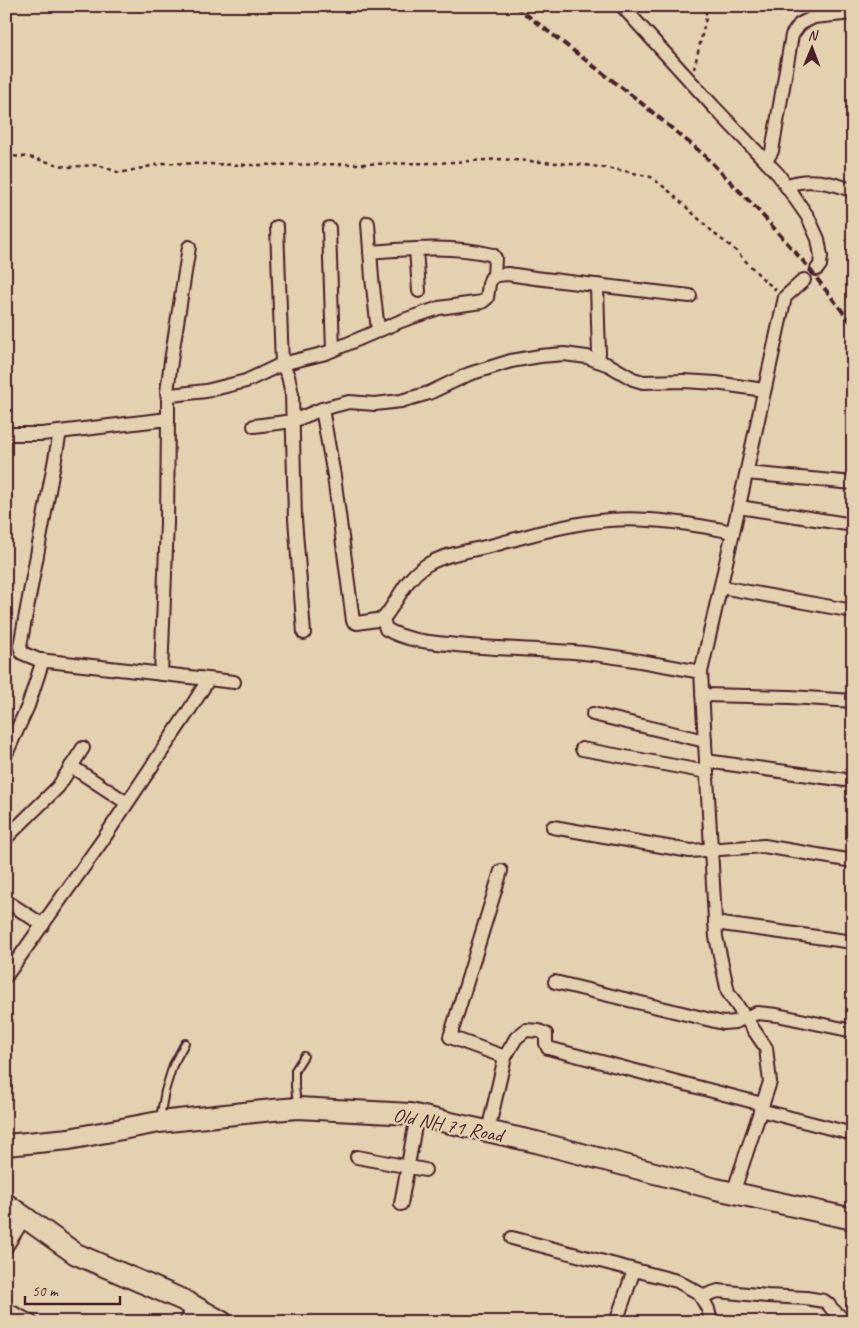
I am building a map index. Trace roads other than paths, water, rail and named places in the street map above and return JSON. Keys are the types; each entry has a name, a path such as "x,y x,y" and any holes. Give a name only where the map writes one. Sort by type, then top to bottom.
{"main road":[{"name":"Old NH 71 Road","path":"6,1145 69,1139 159,1122 298,1108 410,1114 536,1142 733,1193 853,1218"},
{"path":"6,1204 76,1254 183,1300 190,1314 222,1322"}],"street":[{"path":"622,6 691,83 778,174 808,217 818,239 821,256 820,265 817,269"},
{"path":"766,161 772,151 792,36 800,24 814,17 853,13"},
{"path":"786,186 795,182 827,182 853,191"},
{"path":"368,223 378,330"},
{"path":"277,227 282,364 288,376 292,394 295,519 304,633"},
{"path":"329,228 333,350"},
{"path":"161,674 167,524 167,392 189,247"},
{"path":"168,399 171,395 206,391 246,381 282,364 326,353 378,330 439,308 482,302 487,298 489,284 494,276 495,258 493,255 483,252 437,248 370,252"},
{"path":"416,249 419,291"},
{"path":"494,276 508,274 690,296"},
{"path":"733,1193 770,1082 766,1048 728,992 716,937 701,672 785,297 804,280"},
{"path":"597,285 600,353 598,361"},
{"path":"254,426 293,421 322,409 350,402 375,404 402,401 429,393 469,374 511,361 564,354 587,357 609,365 632,379 643,382 684,381 716,383 764,390"},
{"path":"322,409 334,476 353,622 383,620 412,576 426,565 448,555 579,524 608,520 647,520 699,525 733,532"},
{"path":"6,434 42,434 168,419"},
{"path":"60,432 20,646 22,653 43,660 234,682"},
{"path":"746,473 853,483"},
{"path":"739,507 853,525"},
{"path":"721,587 853,611"},
{"path":"383,620 386,629 396,635 424,641 490,648 614,656 701,672"},
{"path":"6,754 28,706 43,660"},
{"path":"6,976 102,841 188,712 207,679"},
{"path":"702,695 790,697 853,702"},
{"path":"593,714 705,741"},
{"path":"6,838 58,787 83,748"},
{"path":"582,749 706,766 853,781"},
{"path":"71,766 127,803"},
{"path":"553,827 690,851 764,846 853,861"},
{"path":"501,872 450,1037 505,1057"},
{"path":"6,902 43,925"},
{"path":"715,923 853,942"},
{"path":"555,982 723,1023 735,1022 757,1013 776,1015 853,1031"},
{"path":"488,1131 505,1057 516,1038 526,1030 539,1031 546,1034 548,1048 853,1134"},
{"path":"401,1204 417,1115"},
{"path":"357,1157 425,1170"},
{"path":"6,1247 25,1217"},
{"path":"512,1238 677,1282 699,1293 708,1309 711,1322"},
{"path":"616,1322 634,1270"},
{"path":"702,1298 718,1291 806,1298 824,1301 838,1319"},
{"path":"6,1309 31,1322"}],"lane":[{"path":"159,1122 173,1065 185,1043"},
{"path":"298,1108 295,1070 304,1056"}],"railway":[{"path":"515,6 634,97 704,155 756,208 804,262 853,325"}]}
